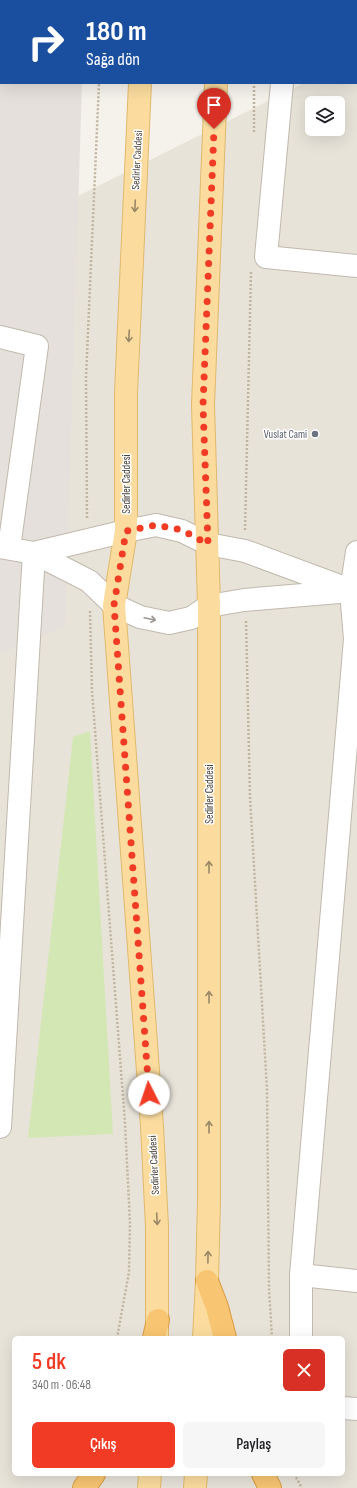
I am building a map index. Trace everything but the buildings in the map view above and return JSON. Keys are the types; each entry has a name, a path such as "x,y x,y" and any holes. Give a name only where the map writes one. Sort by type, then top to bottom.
{"highway":[{"path":"207,1281 217,1307 224,1336"},
{"path":"84,1488 93,1476"},
{"path":"264,1476 270,1488"}],"main road":[{"name":"Sedirler Caddesi","path":"140,84 126,393 126,531 114,605 152,1134 157,1227 156,1332"},
{"name":"Sedirler Caddesi","path":"204,1336 207,1281 209,1176 209,606 203,405 216,84"},
{"path":"149,1488 150,1476"},
{"path":"195,1488 196,1476"}],"street":[{"path":"282,84 266,257 357,266"},
{"path":"0,337 38,346 4,548 34,553 89,581 114,605 140,617 169,623 191,618 209,606 244,600 351,590"},
{"path":"34,553 156,525 182,530 208,544 245,552 351,590"},
{"path":"301,1336 301,1275 356,639 351,590 357,552"},
{"path":"0,1127 34,553"},
{"path":"301,1275 357,1281"},
{"path":"345,1408 357,1409"}],"path":[{"path":"254,84 254,138"},
{"path":"245,552 251,263"},
{"path":"244,600 247,626 250,797 267,1090 269,1289 272,1336"},
{"path":"295,1476 302,1488"}],"shaded area":[{"path":"0,84 82,84 65,626 0,654"},
{"path":"302,84 357,84 357,1488 0,1488 0,235"}],"green space":[{"path":"90,731 113,1134 28,1138 73,737"}],"place":[{"name":"Vuslat Cami","path":"315,434"}],"route":[{"path":"149,1094 132,842 115,641 114,605 126,531 156,525 182,530 208,544 203,405 214,129"}]}
